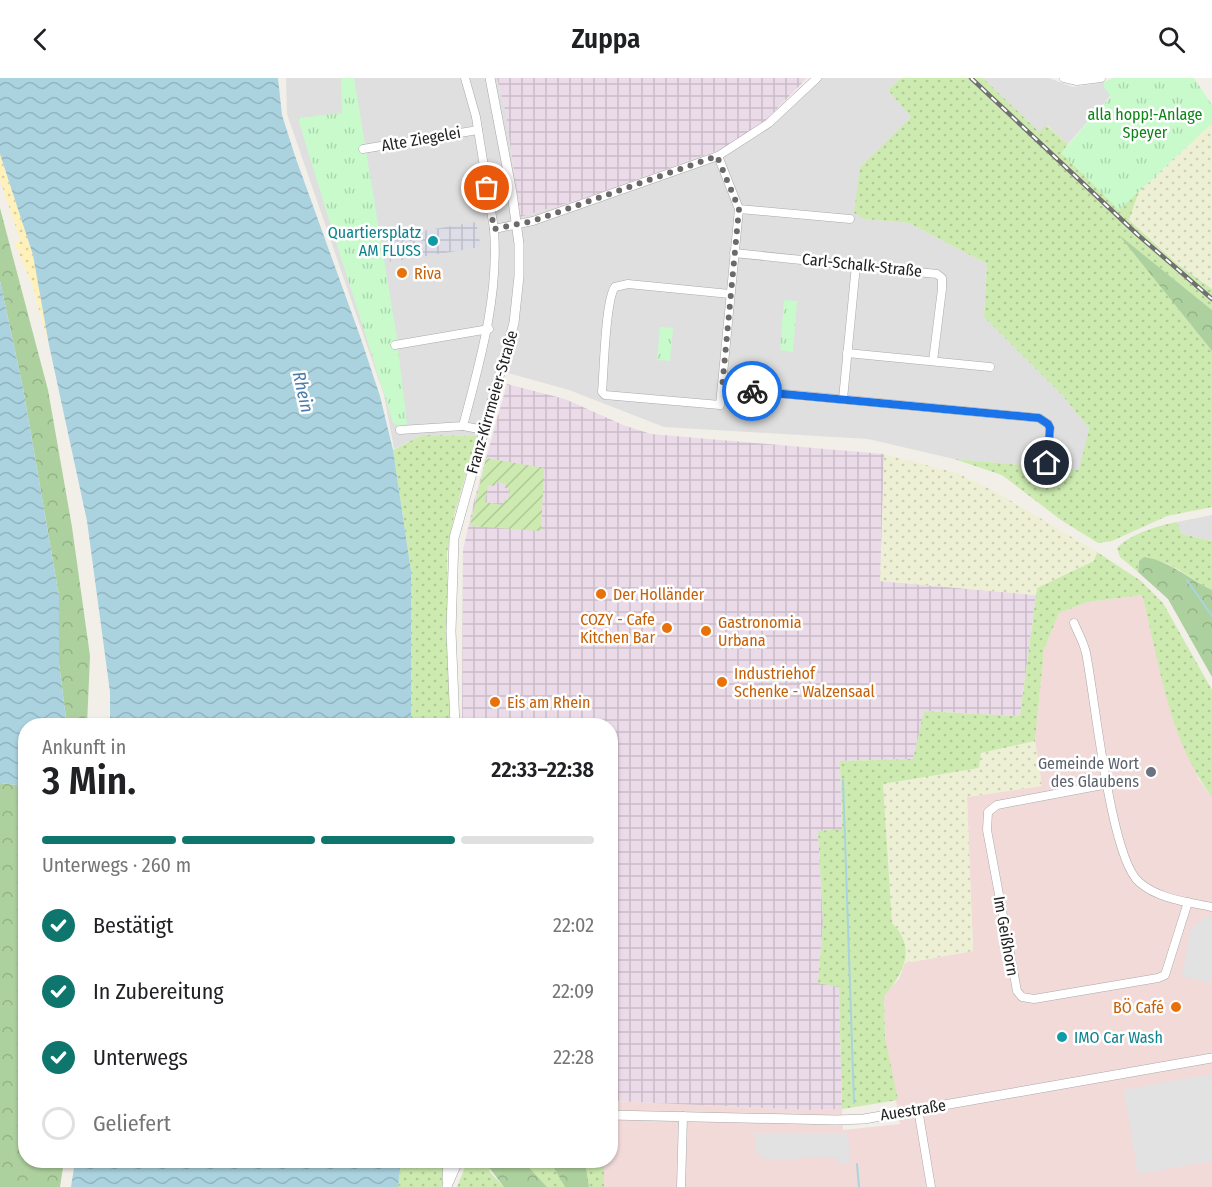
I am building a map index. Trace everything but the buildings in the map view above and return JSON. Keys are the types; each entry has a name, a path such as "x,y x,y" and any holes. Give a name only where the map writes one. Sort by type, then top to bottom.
{"street":[{"name":"Alte Ziegelei","path":"463,426 489,329 494,280 494,229 478,130 465,78"},
{"name":"Franz-Kirrmeier-Straße","path":"455,718 452,631 454,538 514,322 519,276 517,225 503,135 490,78"},
{"path":"494,229 517,225 717,156 776,117 816,78"},
{"path":"1064,78 1077,81 1101,78"},
{"name":"Alte Ziegelei","path":"363,149 478,130"},
{"path":"717,156 739,209 720,405 605,395 602,392 608,317 615,287 628,284 730,294"},
{"path":"739,209 849,219"},
{"name":"Carl-Schalk-Straße","path":"735,253 934,272 942,278 933,361"},
{"path":"843,399 856,265"},
{"path":"395,345 489,329"},
{"path":"848,353 990,367"},
{"path":"722,388 1039,418 1050,428 1047,463"},
{"path":"400,430 463,426 484,430"},
{"path":"1074,623 1085,651 1108,784 1123,855 1129,870 1148,889 1212,907"},
{"name":"Im Geißhorn","path":"1108,784 996,805 988,812 987,830 1017,991 1022,997 1034,999 1165,975 1188,902"},
{"name":"Auestraße","path":"618,1115 836,1120 918,1109 1212,1058"},
{"path":"918,1109 931,1187"},
{"path":"681,1187 683,1116"},
{"path":"447,1186 448,1168"},
{"path":"447,1186 455,1168"}],"shaded area":[{"path":"286,78 497,78 506,114 520,217 588,197 722,149 764,122 816,78 901,78 888,90 911,117 860,167 865,219 909,223 987,264 984,317 1063,396 1089,428 1080,471 954,459 868,439 664,427 569,390 504,372 486,403 477,436 422,435 394,449 384,395 287,114"},
{"path":"497,78 807,78 764,122 722,149 588,197 520,217 506,114"},
{"path":"983,78 1049,78 1073,87 1104,82 1104,87 1111,95 1068,144 1047,125 1039,133"},
{"name":"Quartiersplatz AM FLUSS","path":"476,222 481,247 390,262 386,237"},
{"path":"507,384 565,399 623,425 651,434 884,454 881,581 1036,595 1020,716 925,711 913,759 840,761 842,830 818,831 823,922 818,983 839,986 842,1109 808,1110 618,1101 618,718 462,718 463,550 475,497"},
{"path":"1212,515 1212,541 1182,534 1177,522"},
{"path":"1142,595 1169,704 1199,780 1212,797 1212,1187 604,1187 604,1168 618,1168 618,1101 808,1110 842,1109 843,1130 900,1124 885,1037 884,995 899,979 905,963 973,951 967,797 1042,786 1035,741 1044,650 1059,613 1088,602"},
{"path":"1207,916 1212,916 1212,983 1182,976 1191,928"},
{"path":"1212,1074 1212,1161 1138,1174 1124,1090"},
{"path":"754,1133 848,1133 850,1163 837,1164 836,1157 767,1160 757,1154"}],"green space":[{"path":"341,78 354,78 396,332 407,423 404,428 393,423 298,118 342,113"},
{"path":"901,78 983,78 1039,132 1046,125 1068,144 1061,154 1164,166 1139,191 1129,220 1176,263 1212,289 1212,310 1122,238 1212,351 1212,507 1167,516 1112,541 1098,543 1061,520 1002,475 954,459 1079,470 1089,428 1063,396 984,317 987,264 909,223 865,219 854,213 860,167 911,117 888,90"},
{"name":"alla hopp!-Anlage Speyer","path":"1113,78 1194,78 1212,105 1212,127 1210,125 1119,210 1061,153 1111,96 1104,87 1104,82"},
{"path":"1210,124 1212,127 1212,289 1176,263 1129,220 1139,191"},
{"path":"0,208 48,390 72,527 90,656 87,718 66,718 59,664 59,596 23,388 0,281"},
{"path":"1119,235 1212,310 1212,351 1200,336"},
{"path":"784,300 797,301 793,352 780,350"},
{"path":"660,327 673,328 670,361 657,360"},
{"path":"422,435 477,436 454,516 447,553 450,718 411,718 411,571 393,450"},
{"path":"884,454 957,473 996,492 1097,552 1094,561 1037,588 1036,595 880,581"},
{"path":"486,458 544,468 541,531 470,526","holes":["496,482 506,484 505,488 510,489 508,500 504,499 503,505 485,502 488,485 495,486"]},
{"path":"1177,522 1182,534 1212,541 1212,590 1168,564 1159,561 1139,561 1138,572 1120,557 1117,548 1130,538 1153,528"},
{"path":"1097,552 1141,581 1163,603 1212,690 1212,797 1185,751 1175,726 1160,674 1142,595 1088,602 1059,613 1044,650 1035,741 981,753 979,768 883,784 892,923 900,932 906,951 902,969 884,996 885,1037 898,1100 842,1109 839,987 818,983 823,922 818,831 842,829 840,761 913,759 924,711 1020,716 1037,588 1094,561"},
{"path":"1144,557 1171,566 1212,590 1212,677 1168,599 1138,572 1139,561"},
{"path":"1035,741 1042,786 967,797 973,951 905,963 904,944 892,923 883,784 979,768 981,753"},
{"path":"0,783 18,785 18,1168 63,1168 60,1187 0,1187"},
{"path":"400,1168 444,1168 443,1187 398,1187"},
{"path":"465,1168 490,1168 489,1171 504,1187 457,1187"},
{"path":"490,1168 529,1168 547,1187 504,1187"},
{"path":"529,1168 554,1168 565,1187 547,1187"},
{"path":"554,1168 586,1168 589,1187 565,1187"},
{"path":"586,1168 604,1168 604,1187 589,1187"}],"sand":[{"path":"0,154 33,255 49,345 32,284 14,241 21,242 0,180"}],"water":[{"name":"Rhein","path":"0,78 278,78 282,115 380,396 393,450 411,571 411,718 110,718 110,692 87,521 49,345 33,255 0,154"},
{"path":"0,281 23,388 59,596 59,664 66,718 18,718 18,785 0,783"},
{"path":"74,1168 400,1168 398,1187 71,1187"}],"waterway":[{"path":"1187,580 1212,616"},
{"path":"843,780 854,1103"},
{"path":"857,1164 859,1187"}],"railway":[{"path":"971,78 1138,235 1212,299"}],"way so far":[{"path":"487,188 494,229 533,221 717,156 739,209 722,388 752,391"}],"place":[{"name":"Quartiersplatz AM FLUSS","path":"433,241"},
{"name":"Riva","path":"402,273"},
{"name":"Der Holländer","path":"601,594"},
{"name":"COZY - Cafe Kitchen Bar","path":"667,628"},
{"name":"Gastronomia Urbana","path":"706,631"},
{"name":"Industriehof Schenke - Walzensaal","path":"722,682"},
{"name":"Eis am Rhein","path":"495,702"},
{"name":"Gemeinde Wort des Glaubens","path":"1151,772"},
{"name":"BÖ Café","path":"1176,1007"},
{"name":"IMO Car Wash","path":"1062,1037"}],"route":[{"path":"752,391 963,412 1033,416 1044,420 1050,428 1047,463"}]}
